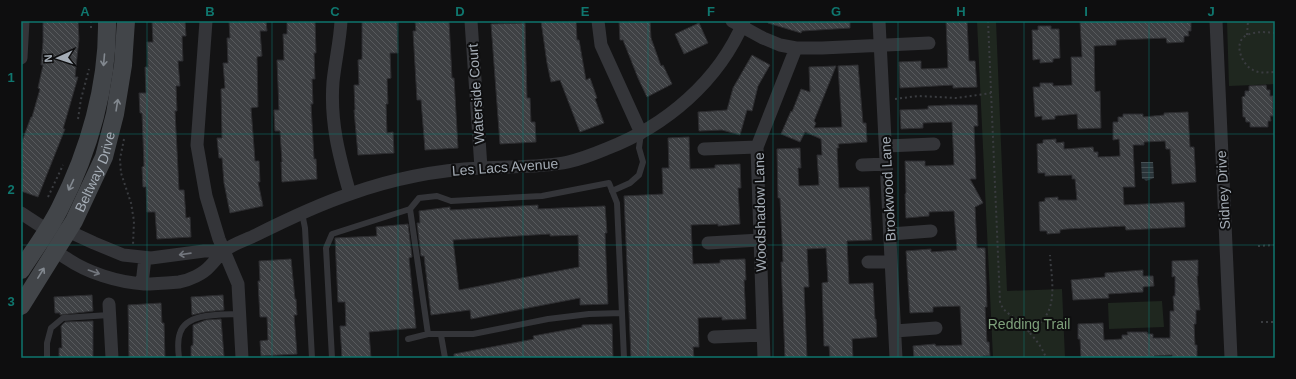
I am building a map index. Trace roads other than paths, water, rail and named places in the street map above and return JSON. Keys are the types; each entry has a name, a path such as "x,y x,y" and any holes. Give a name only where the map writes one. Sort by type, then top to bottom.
{"street":[{"path":"21,58 23,21"},
{"name":"Beltway Drive","path":"21,270 60,209 86,148 96,111 104,68 107,21"},
{"name":"Beltway Drive","path":"21,306 74,221 104,157 115,114 123,65 126,21"},
{"path":"206,21 197,145 206,196 224,251 238,284 242,358"},
{"path":"341,21 333,82 332,106 335,137 350,194"},
{"name":"Waterside Court","path":"471,21 481,168"},
{"path":"598,21 601,45 640,133"},
{"name":"Brookwood Lane","path":"879,21 896,358"},
{"name":"Sidney Drive","path":"1216,21 1231,358"},
{"path":"739,23 763,38 780,45 796,48 929,43"},
{"name":"Les Lacs Avenue","path":"56,251 74,264 115,279 142,284 159,284 182,281 195,277 208,268 224,251 302,213 350,194 415,176 449,170 542,166 570,162 617,145 663,119 687,101 717,69 739,23"},
{"name":"Woodshadow Lane","path":"764,358 757,147 796,48"},
{"path":"886,146 934,144"},
{"path":"704,149 757,147"},
{"path":"862,165 887,164"},
{"path":"21,213 47,230 56,251"},
{"name":"Les Lacs Avenue","path":"47,230 68,231 123,254 145,258 163,258 204,252 224,251"},
{"path":"890,234 931,231"},
{"path":"708,243 760,240"},
{"path":"142,284 145,258"},
{"path":"868,262 891,262"},
{"path":"109,310 112,358"},
{"path":"895,331 936,328"},
{"path":"714,337 763,335"}],"lane":[{"path":"612,190 630,183 639,175 643,162 639,148 640,133"},
{"path":"332,358 326,248 332,234 410,209 419,198 437,196 451,201 542,196 609,183 617,203 624,358"},
{"path":"410,209 428,334"},
{"path":"302,213 305,228 312,358"},
{"path":"47,358 46,343 51,328 63,318 109,310"},
{"path":"408,339 428,334 473,334 548,319 589,314 622,313"},
{"path":"179,358 178,344 183,325 191,320 207,316 240,314"},
{"path":"441,335 445,358"}],"park label":[{"name":"Redding Trail","path":"1029,324"}]}
